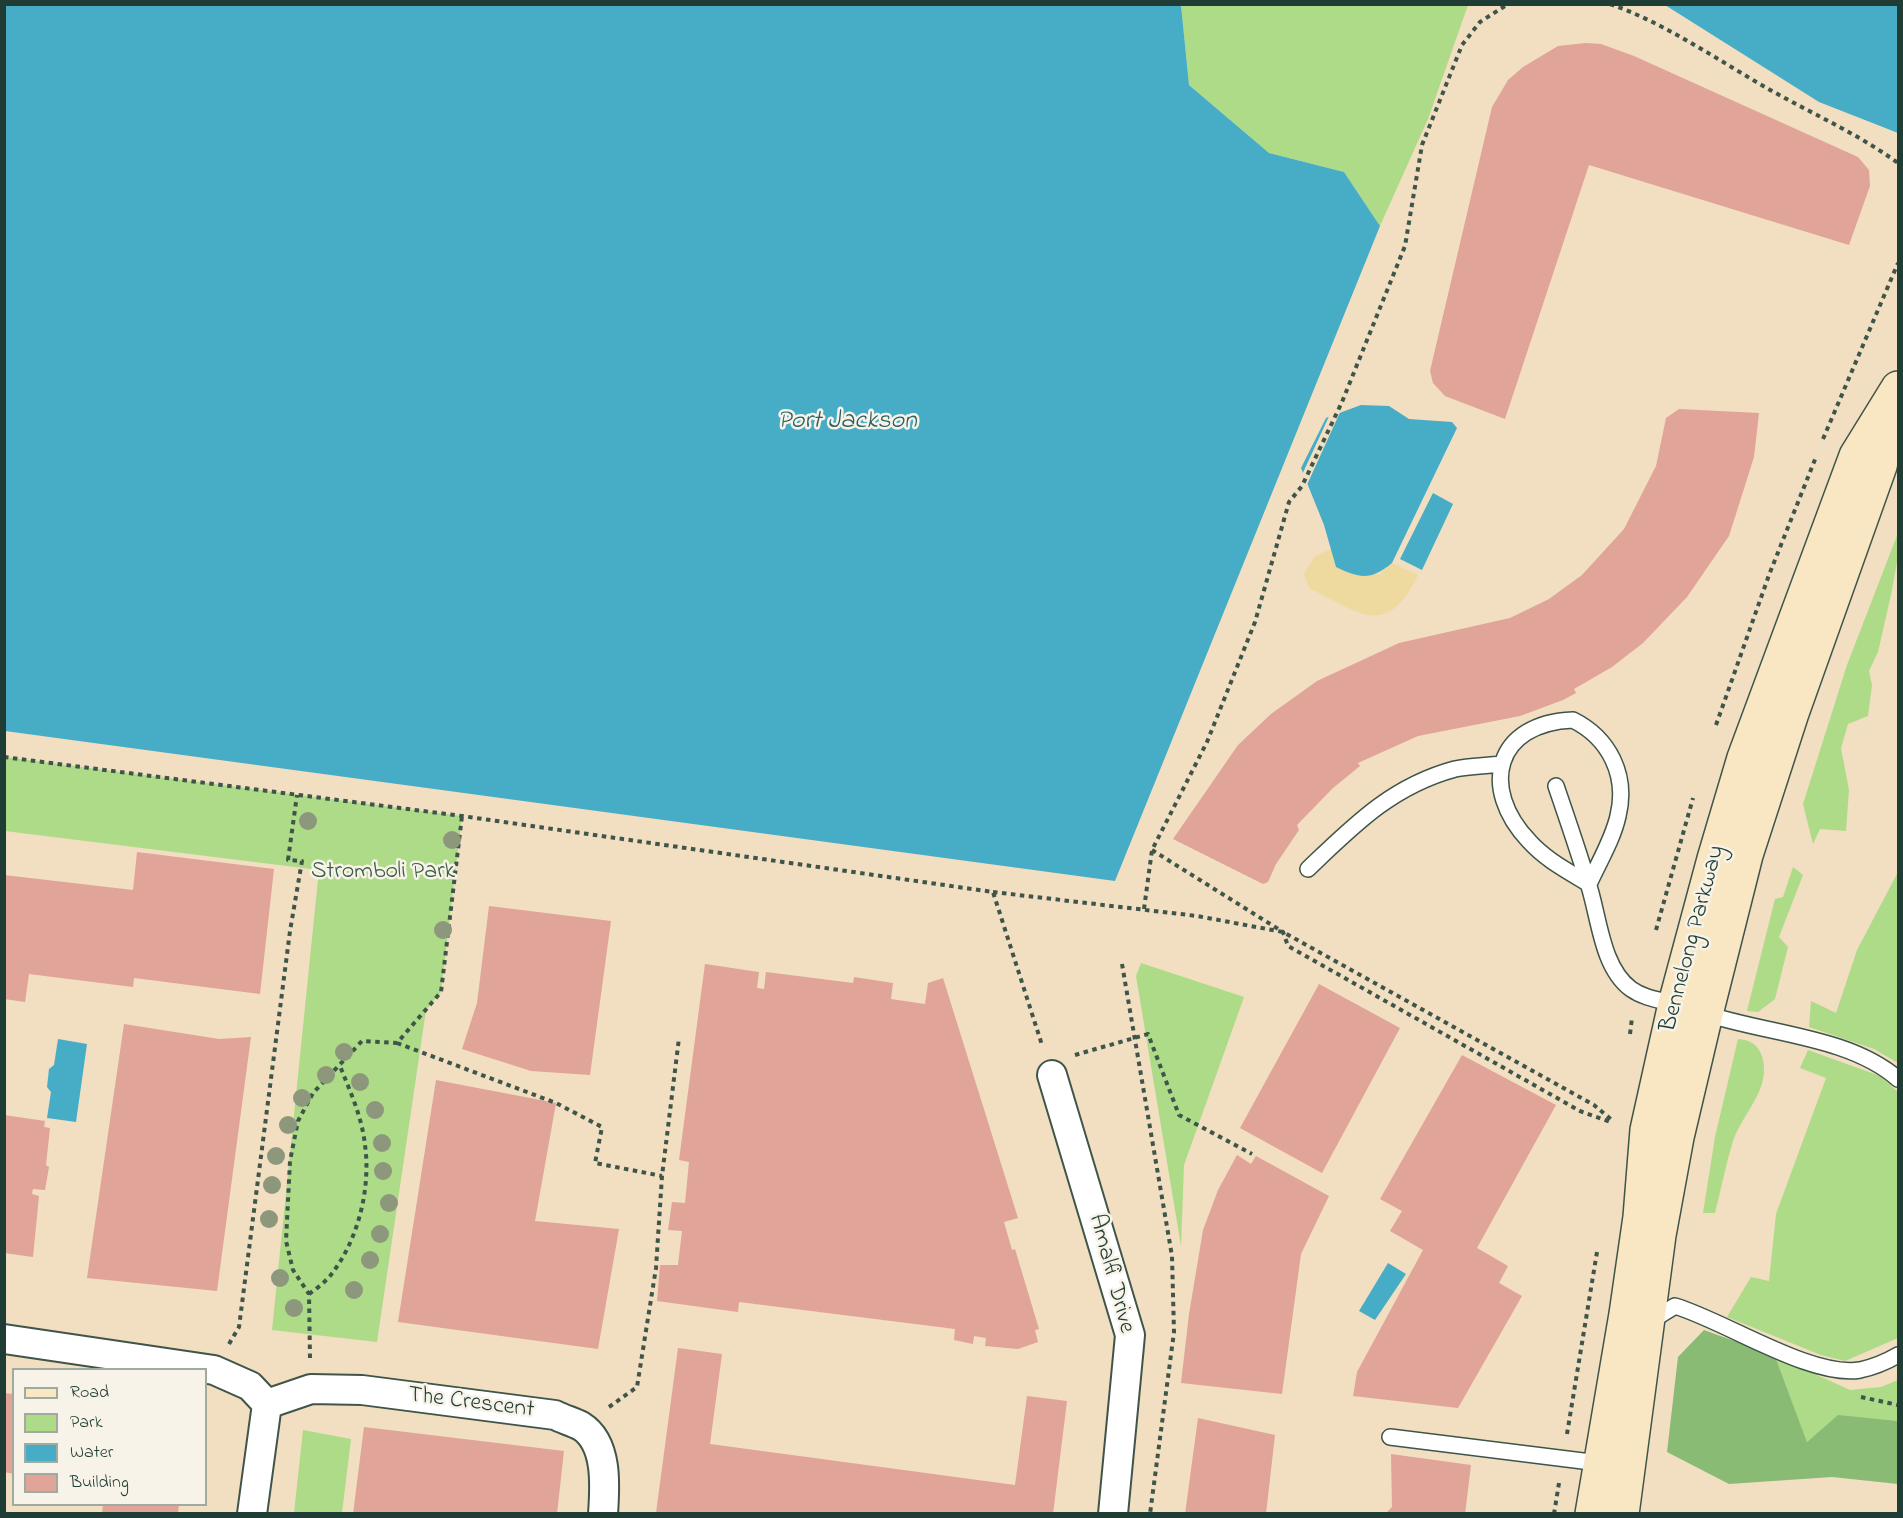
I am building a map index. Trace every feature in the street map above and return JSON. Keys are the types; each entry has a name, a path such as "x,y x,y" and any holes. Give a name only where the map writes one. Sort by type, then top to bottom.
{"street":[{"name":"Bennelong Parkway","path":"1612,1513 1599,1463 1640,1217 1647,1130 1675,1004 1744,758 1779,659 1856,456 1897,390"},
{"name":"Bennelong Parkway","path":"1612,1513 1675,1148 1746,855 1792,713 1880,466 1897,390"},
{"name":"Amalfi Drive","path":"1052,1075 1130,1335 1113,1514"},
{"path":"4,1339 200,1368"},
{"path":"207,1369 250,1386 267,1404 252,1514"},
{"name":"The Crescent","path":"267,1404 311,1389 362,1390 555,1415 582,1427 592,1437 603,1460 603,1514"}],"lane":[{"path":"1573,720 1592,729 1607,747 1616,770 1620,792 1618,816 1589,884 1544,856 1513,821 1503,801 1498,783 1501,764 1507,750 1519,736 1535,726 1553,721 1573,720"},
{"path":"1308,869 1364,815 1405,788 1456,769 1501,764"},
{"path":"1556,786 1589,884 1606,949 1616,972 1635,991 1647,998 1675,1004 1729,1022 1852,1052 1887,1069 1899,1079"},
{"path":"1646,1324 1675,1306 1695,1312 1800,1359 1840,1370 1858,1370 1881,1364 1899,1355"},
{"path":"1389,1437 1599,1463"}],"path":[{"path":"1144,909 1152,850 1207,742 1255,621 1288,502 1302,486 1342,402 1405,246 1422,145 1462,45 1480,22 1508,4"},
{"path":"1610,4 1694,45 1774,92 1866,139 1899,163"},
{"path":"4,757 462,816 993,892 1101,906 1144,909 1283,932"},
{"path":"214,1370 239,1327 290,931 302,861 288,860 297,795"},
{"path":"397,1043 441,992 462,816"},
{"path":"1152,850 1283,932 1594,1105 1618,1125 1580,1111 1288,946 1283,932"},
{"path":"993,892 1052,1075"},
{"path":"1122,964 1172,1256 1174,1332 1150,1514"},
{"path":"1090,1050 1148,1034 1179,1115 1252,1154"},
{"path":"637,1387 656,1268 662,1176 679,1038"},
{"path":"311,1389 309,1294 293,1270 286,1241 290,1161 298,1121 313,1093 362,1041 397,1043 556,1103 602,1127 595,1163 662,1176"},
{"path":"309,1294 329,1277 346,1251 360,1216 366,1180 365,1145 356,1106 340,1066"}],"green space":[{"path":"1181,5 1468,5 1428,119 1380,226 1344,172 1269,153 1189,85"},
{"path":"1898,533 1898,557 1891,595 1878,652 1869,671 1872,685 1868,716 1848,724 1841,748 1849,790 1846,831 1820,829 1813,844 1803,804 1847,665"},
{"name":"Stromboli Park","path":"5,757 462,816 441,992 426,1010 377,1342 272,1330 319,870 5,831"},
{"path":"1793,867 1803,875 1779,937 1788,947 1775,999 1758,1012 1747,1011 1775,899 1783,897"},
{"path":"1898,872 1898,1063 1874,1049 1809,1027 1811,1001 1836,1013 1857,950"},
{"path":"1141,963 1244,997 1184,1165 1181,1246 1136,976"},
{"path":"1738,1039 1747,1040 1758,1048 1764,1068 1763,1079 1760,1090 1733,1141 1715,1213 1703,1213 1715,1137"},
{"path":"1808,1050 1880,1076 1898,1092 1898,1338 1845,1361 1821,1355 1727,1317 1751,1277 1769,1281 1776,1214 1826,1078 1800,1068"},
{"path":"1704,1330 1775,1356 1807,1442 1838,1415 1898,1421 1898,1484 1832,1477 1729,1484 1667,1452 1678,1357"},
{"path":"1775,1356 1850,1390 1881,1387 1898,1380 1898,1421 1838,1416 1807,1442"},
{"path":"303,1430 351,1439 342,1513 294,1513"}],"sand":[{"path":"1331,549 1336,567 1380,574 1392,563 1418,575 1395,608 1383,614 1371,615 1357,612 1309,588 1304,574 1315,556"}],"water":[{"name":"Port Jackson","path":"5,4 1181,5 1189,85 1269,153 1344,172 1380,226 1115,881 5,731"},
{"path":"1665,5 1898,5 1898,133 1819,102"},
{"path":"1361,405 1389,406 1409,419 1452,422 1457,428 1392,563 1378,573 1365,576 1352,574 1336,567 1324,525 1301,468 1326,418"},
{"path":"1433,493 1453,504 1422,570 1400,559"},
{"path":"58,1039 87,1044 76,1122 47,1118 51,1092 47,1087 49,1069 54,1065"},
{"path":"1388,1263 1406,1274 1375,1320 1359,1311"}],"pier":[{"path":"1342,408 1306,487 1301,477 1331,412"}],"building":[{"path":"1601,44 1634,56 1858,157 1869,170 1870,186 1849,245 1589,165 1505,419 1445,396 1433,383 1430,371 1492,107 1508,80 1523,67 1558,46"},
{"path":"1679,409 1759,413 1754,457 1729,536 1687,597 1643,643 1612,667 1574,689 1576,693 1563,700 1520,716 1418,736 1358,763 1360,766 1333,788 1297,825 1299,830 1276,864 1268,882 1263,884 1173,839 1238,745 1271,714 1317,681 1399,643 1510,618 1549,599 1582,575 1624,529 1656,466 1666,418"},
{"path":"137,852 274,869 260,994 134,978 133,987 29,974 25,1002 4,999 4,875 133,890"},
{"path":"489,906 611,921 590,1075 531,1071 462,1049 477,1003"},
{"path":"705,964 759,972 757,988 764,989 766,972 853,983 854,977 893,983 891,999 925,1004 928,983 943,978 1018,1218 1004,1222 1012,1250 1015,1249 1039,1329 1035,1330 1038,1342 1018,1349 985,1346 986,1338 974,1336 973,1344 954,1340 955,1329 739,1302 738,1312 657,1301 660,1265 678,1265 682,1231 668,1230 672,1202 685,1203 689,1162 679,1160"},
{"path":"1319,984 1400,1028 1322,1173 1240,1128"},
{"path":"124,1024 219,1039 251,1037 217,1291 87,1278"},
{"path":"1462,1055 1556,1105 1477,1248 1508,1266 1499,1283 1522,1296 1458,1408 1353,1396 1357,1372 1423,1250 1390,1231 1402,1211 1380,1199"},
{"path":"436,1080 556,1103 535,1221 619,1229 598,1349 398,1322"},
{"path":"4,1115 45,1121 44,1127 50,1128 46,1165 49,1167 45,1190 33,1189 32,1194 39,1196 33,1257 4,1253"},
{"path":"1237,1155 1251,1164 1256,1156 1329,1196 1301,1254 1282,1394 1181,1383 1189,1314 1203,1230 1218,1190"},
{"path":"678,1348 722,1354 710,1444 1015,1485 1027,1396 1067,1401 1053,1514 656,1513"},
{"path":"4,1393 12,1394 12,1474 4,1472"},
{"path":"1198,1418 1275,1435 1266,1514 1185,1514"},
{"path":"364,1427 564,1451 557,1514 353,1514"},
{"path":"1391,1454 1471,1465 1465,1514 1385,1514 1392,1507"},
{"path":"103,1506 179,1506 178,1514 102,1514"}]}
